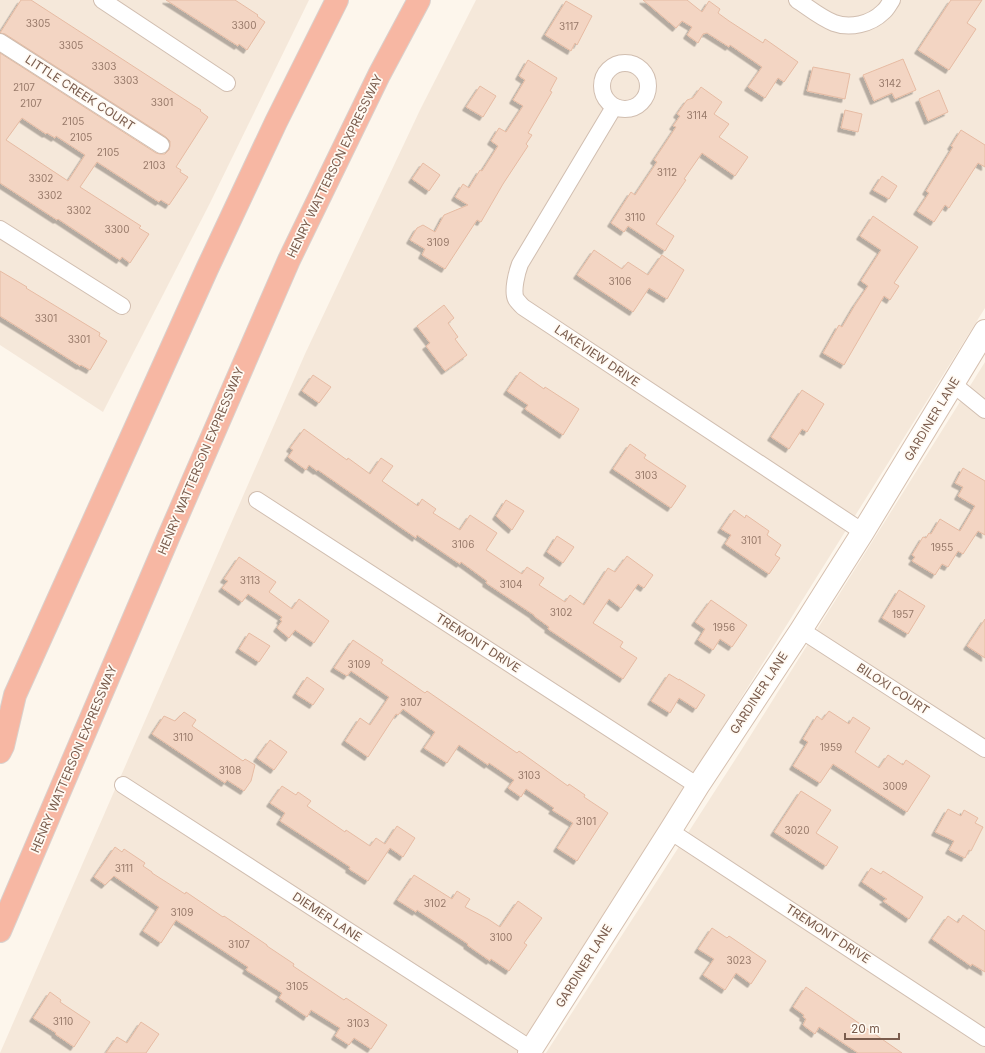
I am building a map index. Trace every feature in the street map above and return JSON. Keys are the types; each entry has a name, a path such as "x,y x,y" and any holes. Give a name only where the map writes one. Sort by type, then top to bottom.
{"highway":[{"path":"0,752 3,746 8,701 207,269 276,122 337,0"},
{"name":"HENRY WATTERSON EXPRESSWAY","path":"0,931 289,260 379,75 419,0"}],"main road":[{"name":"GARDINER LANE","path":"530,1051 698,786 801,630 985,331"}],"street":[{"path":"102,0 227,83"},
{"path":"797,0 824,18 845,26 863,24 874,20 883,13 892,0"},
{"name":"LITTLE CREEK COURT","path":"0,42 161,145"},
{"name":"LAKEVIEW DRIVE","path":"614,107 520,264 517,273 515,291 516,299 523,307 862,532"},
{"path":"0,229 122,306"},
{"path":"953,384 985,410"},
{"name":"TREMONT DRIVE","path":"258,500 698,786"},
{"name":"BILOXI COURT","path":"801,630 985,749"},
{"name":"DIEMER LANE","path":"123,785 530,1051"},
{"name":"TREMONT DRIVE","path":"670,831 985,1038"}],"shaded area":[{"path":"0,0 309,0 210,203 103,412 0,345"},
{"path":"476,0 985,0 985,308 519,1053 0,1053 305,354 420,110"},
{"path":"985,362 985,1053 546,1053 742,749"}],"building":[{"path":"21,0 31,0 201,110 200,111 208,117 176,167 181,170 180,172 188,177 169,205 161,200 159,202 97,162 80,187 141,226 139,228 149,234 130,263 122,257 120,260 0,183 0,53 156,153 165,154 169,150 170,141 5,34 0,33","holes":["22,118 46,134 47,133 55,138 56,136 85,155 68,181 6,140"]},
{"path":"166,0 235,0 258,15 257,16 265,22 247,50 239,44 238,46"},
{"path":"643,0 687,0 702,12 709,1 720,9 718,13 729,21 763,43 765,39 798,62 784,82 778,78 765,98 748,87 762,67 730,45 729,47 707,33 703,34 698,43 687,35 692,27 682,21 676,28"},
{"path":"951,0 982,0 967,23 976,29 949,70 918,50"},
{"path":"566,1 592,16 577,45 575,43 571,51 545,35"},
{"path":"903,59 916,90 895,99 892,93 874,101 863,75"},
{"path":"528,60 557,78 550,91 552,92 528,133 532,135 526,144 528,146 503,184 481,222 477,220 445,269 422,255 425,249 410,240 417,228 423,225 435,232 444,215 468,205 455,197 463,184 469,188 480,170 482,171 498,146 491,141 499,128 506,132 523,106 513,100 525,80 519,76"},
{"path":"813,67 850,74 845,99 807,91"},
{"path":"480,86 496,96 483,117 466,107"},
{"path":"701,87 722,102 714,114 729,124 719,137 748,157 735,176 702,153 684,179 686,180 656,224 674,236 665,251 628,226 624,232 611,223 631,192 635,195 657,162 654,160 676,127 673,126 680,116 677,114 687,100 693,98"},
{"path":"939,90 948,112 928,121 919,99"},
{"path":"845,110 862,114 858,132 841,128"},
{"path":"961,130 985,145 985,167 978,163 949,208 945,205 934,222 917,211 929,193 926,191 953,147 951,146"},
{"path":"423,163 440,175 429,191 412,179"},
{"path":"882,176 897,186 889,199 873,190"},
{"path":"873,216 918,247 894,283 899,286 890,300 884,296 844,365 823,353 839,325 842,327 868,286 861,281 881,250 860,236"},
{"path":"594,250 622,269 628,262 648,275 662,255 684,270 667,299 649,288 633,312 577,275"},
{"path":"0,271 100,333 99,336 107,341 90,370 81,365 80,366 0,316"},
{"path":"444,305 454,318 448,323 458,337 455,339 467,355 445,371 426,346 430,343 417,326"},
{"path":"520,372 544,389 545,387 579,409 563,435 525,409 528,405 507,391"},
{"path":"313,375 331,387 319,403 302,391"},
{"path":"802,390 824,404 807,432 802,429 789,449 771,437"},
{"path":"304,429 347,460 348,458 370,474 381,458 393,466 382,481 418,506 422,499 436,509 433,513 460,530 470,515 497,533 486,550 522,574 527,567 544,578 539,585 565,602 570,595 584,605 608,568 615,572 627,556 653,575 644,588 638,584 621,608 609,599 593,623 623,642 620,647 637,658 623,679 548,629 549,627 534,615 486,583 487,581 461,562 460,564 417,535 416,538 318,470 317,471 309,465 306,470 288,457 293,450 290,448"},
{"path":"630,444 646,455 644,458 686,486 671,508 613,469"},
{"path":"963,468 985,481 985,535 978,531 963,554 958,551 948,567 942,564 935,575 912,561 915,557 912,555 923,537 926,538 929,533 931,534 940,519 960,531 975,506 958,496 963,487 955,483"},
{"path":"506,500 524,511 512,530 496,516"},
{"path":"734,510 745,518 746,515 769,531 767,535 781,545 775,555 780,558 769,574 725,544 731,535 721,529"},
{"path":"557,536 574,547 563,563 547,552"},
{"path":"239,557 276,582 269,592 292,609 299,599 329,621 314,643 295,630 289,638 277,628 282,621 280,620 282,617 248,594 242,602 222,588 228,581 224,579"},
{"path":"899,590 925,606 908,634 882,618"},
{"path":"711,600 747,625 732,647 720,639 713,650 698,640 705,629 695,622"},
{"path":"985,619 985,658 967,646"},
{"path":"249,633 270,646 259,662 239,649"},
{"path":"353,640 383,660 381,663 425,693 427,691 517,753 519,751 568,786 569,784 585,795 584,797 608,813 577,861 557,848 573,823 552,810 554,808 526,789 521,797 508,788 514,780 489,763 488,765 459,745 447,763 424,748 435,732 403,709 398,715 396,714 368,757 345,741 360,718 370,725 389,697 351,671 347,676 334,668"},
{"path":"669,674 705,695 696,709 679,698 670,713 651,701"},
{"path":"307,677 324,689 313,705 296,694"},
{"path":"829,711 849,724 853,717 870,728 855,752 879,768 888,755 903,765 906,760 930,776 907,812 833,764 820,783 793,766 808,742 803,739 817,716 822,720"},
{"path":"184,712 196,720 192,726 243,761 245,759 255,765 251,781 244,791 227,780 225,783 152,734 164,716 175,721"},
{"path":"270,740 287,752 274,770 257,758"},
{"path":"282,786 296,795 298,792 311,801 307,806 345,832 346,830 370,846 376,838 385,844 397,826 415,838 403,857 390,848 368,881 349,869 350,867 280,821 285,813 270,803"},
{"path":"801,791 831,810 816,833 838,847 826,866 774,832"},
{"path":"948,809 961,816 964,810 978,818 975,823 983,827 971,851 969,850 965,858 949,850 954,841 935,832"},
{"path":"115,847 122,852 124,849 145,863 143,866 152,873 185,894 186,892 223,917 224,916 294,964 293,966 344,1000 346,998 387,1025 371,1049 354,1038 349,1045 335,1036 340,1028 311,1010 307,1017 279,998 282,993 246,970 248,967 176,920 161,943 143,931 159,907 114,876 105,885 94,877"},
{"path":"871,868 881,874 883,871 923,897 909,919 883,901 887,899 862,882"},
{"path":"414,875 452,899 457,891 470,899 465,907 500,927 518,901 542,918 524,943 527,945 509,971 491,959 490,961 467,945 468,944 417,910 416,912 397,900"},
{"path":"963,915 985,931 985,972 972,964 971,966 932,939 948,916 958,923"},
{"path":"712,928 727,938 729,936 766,961 751,984 736,973 725,990 703,975 714,959 698,949"},
{"path":"806,987 902,1053 858,1053 819,1027 815,1034 803,1025 806,1019 803,1017 804,1015 793,1007"},
{"path":"50,992 61,1000 60,1002 90,1022 74,1047 33,1018"},
{"path":"141,1022 159,1034 146,1053 106,1053 117,1037 127,1043"}]}
